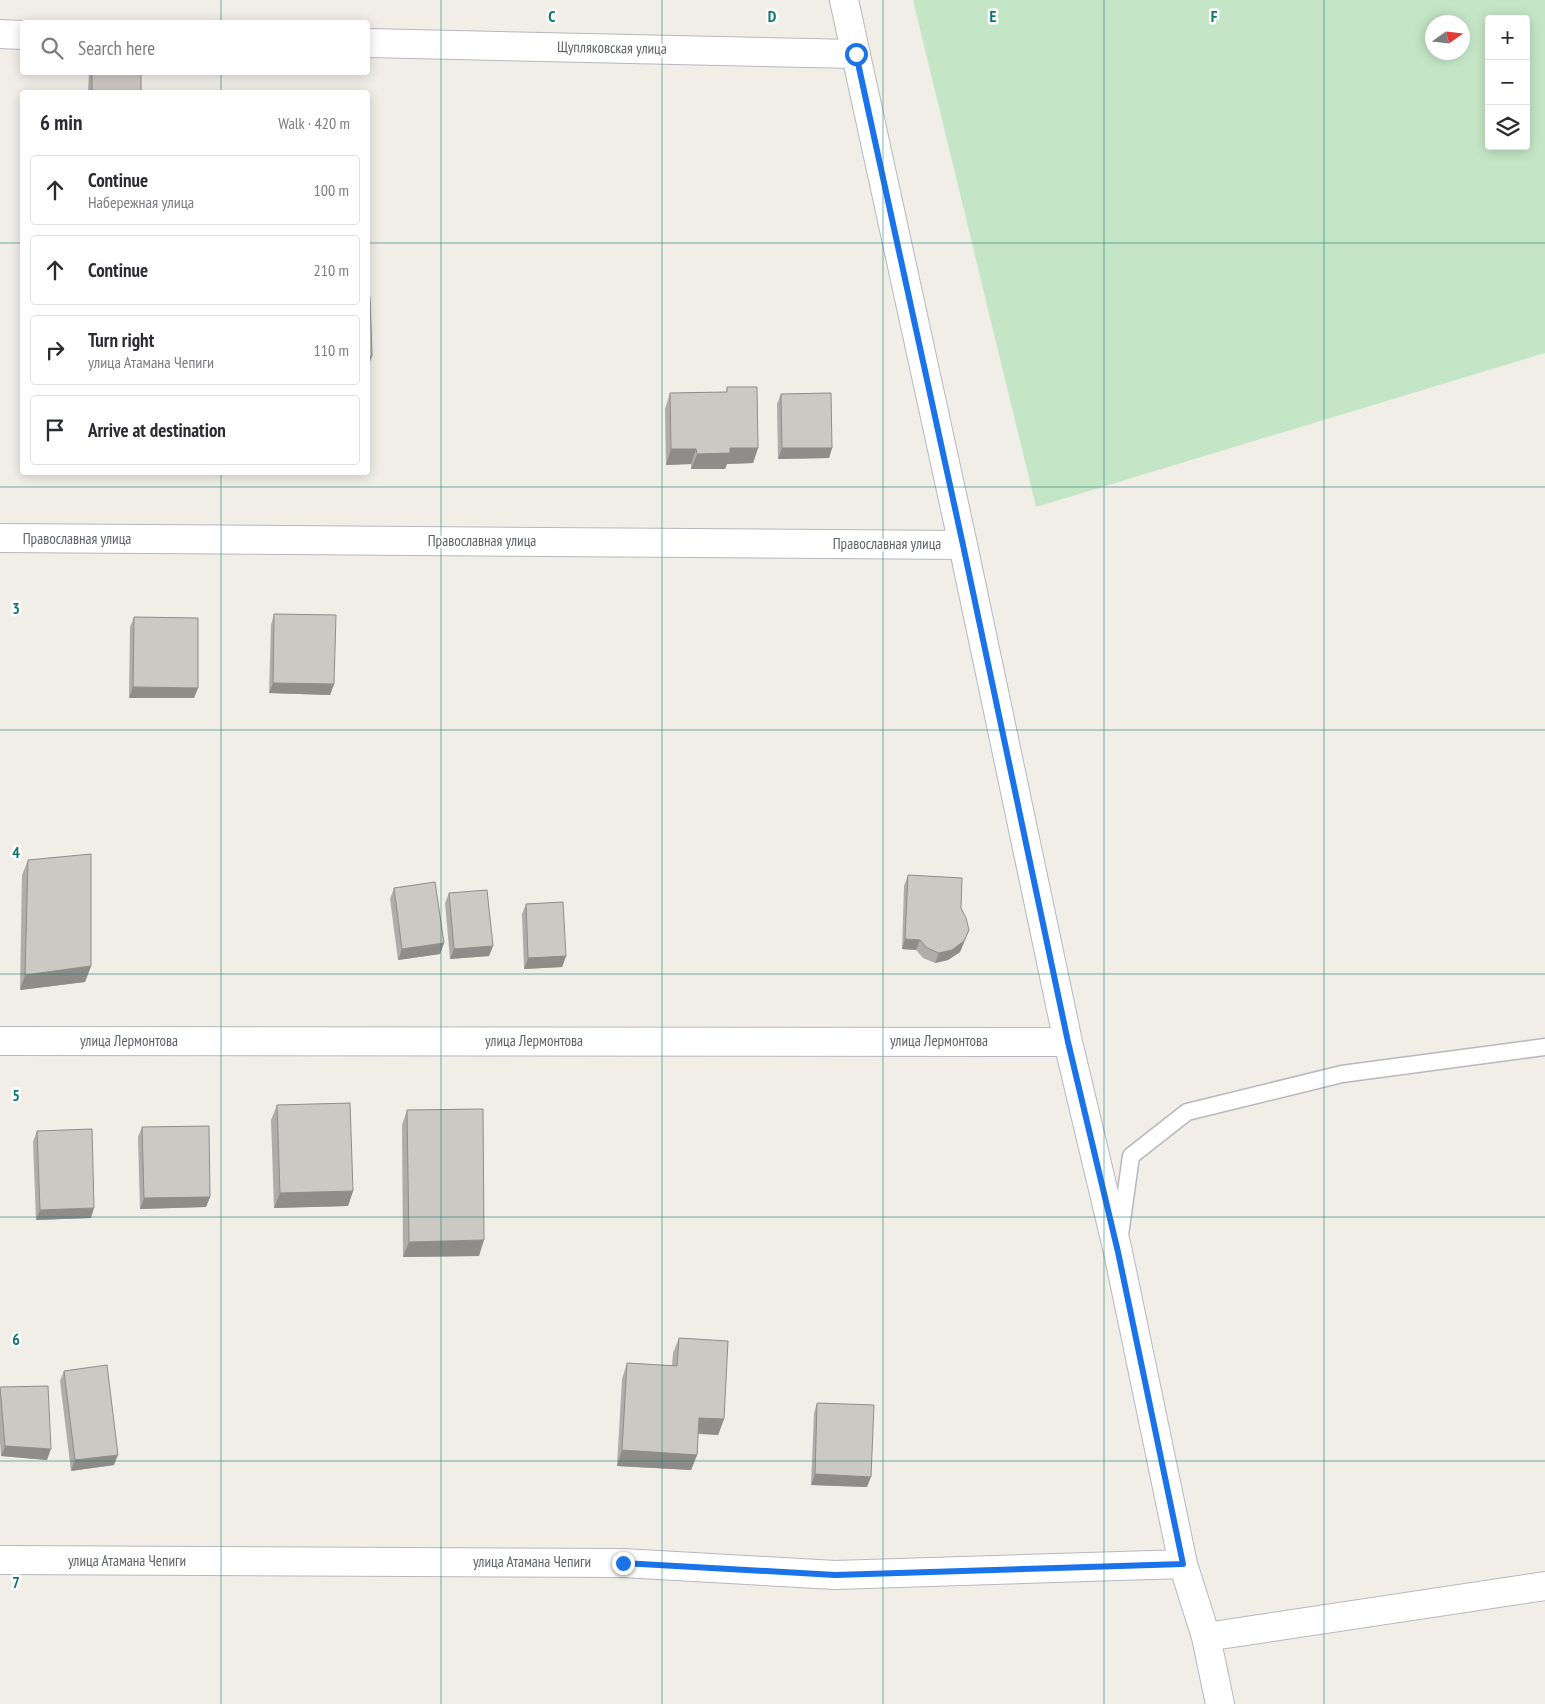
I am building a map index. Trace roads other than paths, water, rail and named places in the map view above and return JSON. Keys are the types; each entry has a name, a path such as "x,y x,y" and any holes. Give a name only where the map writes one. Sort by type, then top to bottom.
{"street":[{"path":"844,0 963,545 1068,1042 1118,1252 1183,1564 1206,1637 1220,1704"},
{"path":"0,34 20,35"},
{"name":"Щупляковская улица","path":"370,43 856,54"},
{"name":"Православная улица","path":"0,538 963,545"},
{"name":"улица Лермонтова","path":"0,1040 1068,1042"},
{"name":"улица Атамана Чепиги","path":"0,1560 623,1563 835,1575 1183,1564"},
{"path":"1206,1637 1545,1586"}],"lane":[{"path":"1118,1252 1132,1156 1187,1112 1342,1074 1545,1047"}]}
